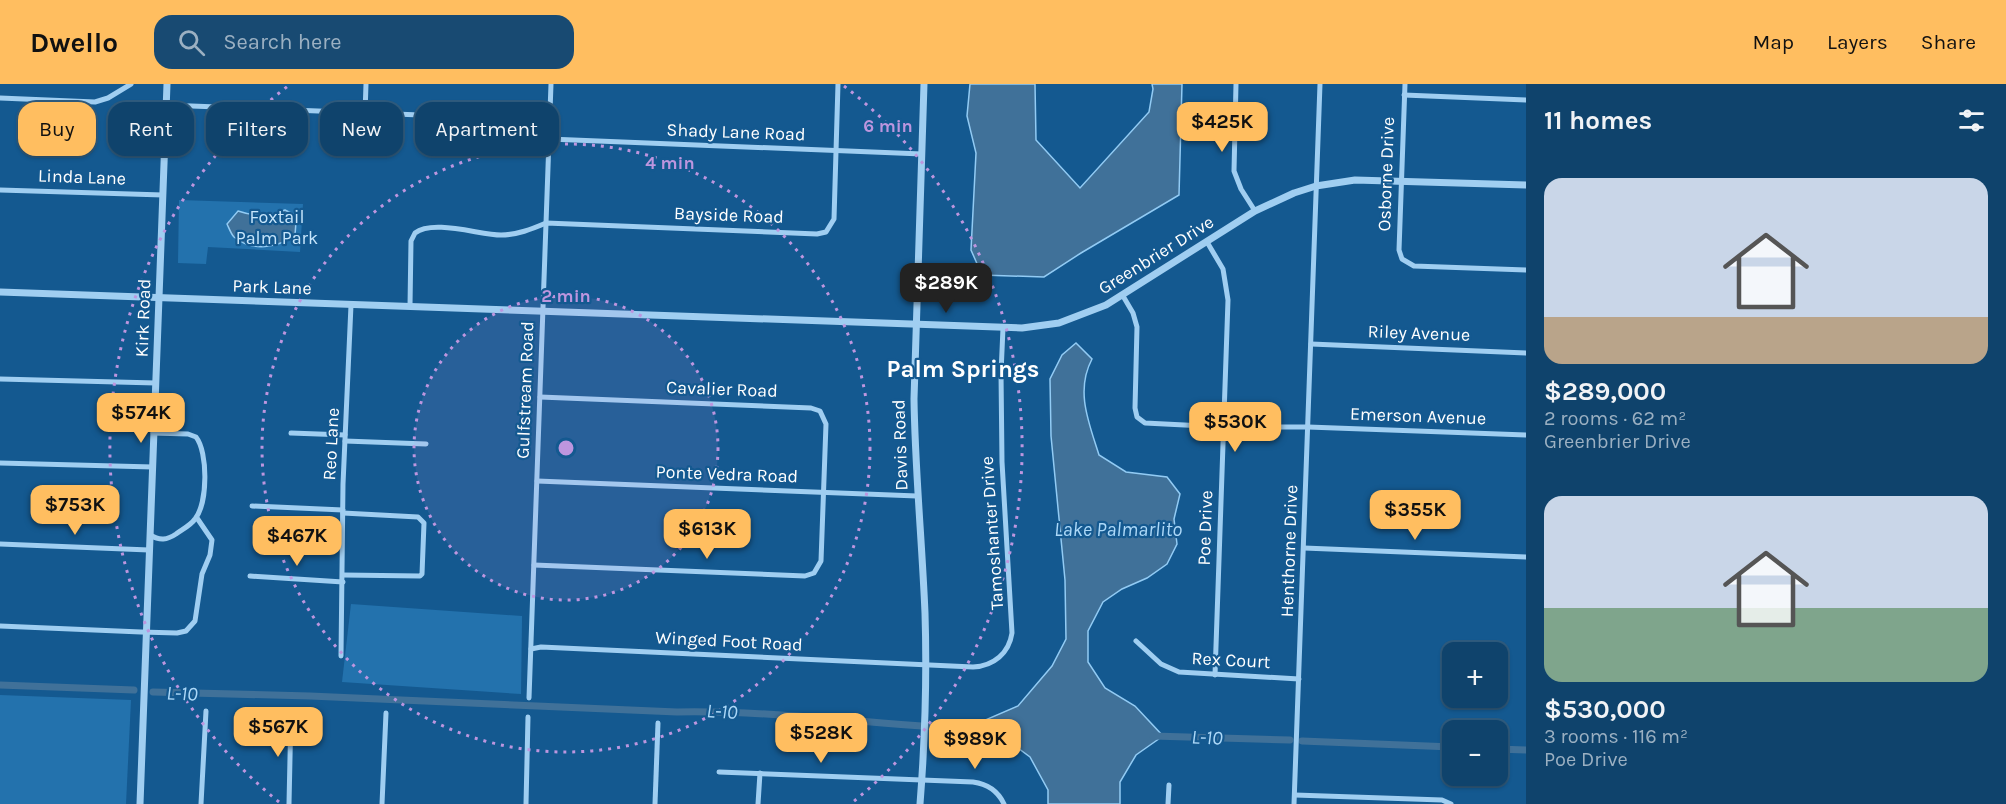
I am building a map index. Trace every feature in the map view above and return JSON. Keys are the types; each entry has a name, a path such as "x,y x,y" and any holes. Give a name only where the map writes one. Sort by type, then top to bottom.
{"street":[{"path":"0,98 95,102 108,98 131,84"},
{"name":"Kirk Road","path":"166,102 167,84"},
{"path":"365,102 366,84"},
{"name":"Gulfstream Road","path":"550,102 551,84"},
{"path":"836,151 838,84"},
{"name":"Davis Road","path":"920,804 925,732 926,665 914,399 924,84"},
{"path":"1236,84 1234,171 1241,189 1255,211"},
{"name":"Henthorne Drive","path":"1294,804 1320,84"},
{"name":"Osborne Drive","path":"1404,84 1399,250 1405,262 1414,266 1526,270"},
{"path":"1404,95 1526,100"},
{"path":"194,106 320,112"},
{"name":"Shady Lane Road","path":"559,139 922,154"},
{"name":"Bayside Road","path":"546,223 822,233 830,228 834,219 836,151"},
{"name":"Kirk Road","path":"140,804 164,156"},
{"name":"Gulfstream Road","path":"529,698 548,156"},
{"name":"Greenbrier Drive","path":"543,310 1003,328 1041,326 1059,323 1090,312 1123,296 1255,211 1285,196 1316,186 1355,180 1526,185"},
{"name":"Linda Lane","path":"0,190 163,195"},
{"path":"410,306 411,241 418,230 464,229 503,236 530,230 546,223"},
{"name":"Poe Drive","path":"1207,242 1223,269 1228,289 1215,675"},
{"name":"Park Lane","path":"0,292 543,310"},
{"name":"Emerson Avenue","path":"1123,296 1133,313 1137,327 1135,408 1137,417 1144,423 1526,435"},
{"name":"Reo Lane","path":"341,656 345,438 351,305"},
{"name":"Tamoshanter Drive","path":"926,665 978,667 1003,654 1011,637 1010,564 1001,440 1003,328"},
{"name":"Riley Avenue","path":"1311,344 1526,353"},
{"path":"0,379 156,383"},
{"name":"Cavalier Road","path":"540,397 816,409 823,415 826,424 824,492"},
{"path":"150,535 159,539 168,539 197,518 203,503 204,490 204,457 199,440 188,434 153,433"},
{"path":"291,433 426,444"},
{"path":"0,463 153,467"},
{"name":"Ponte Vedra Road","path":"537,481 917,496"},
{"path":"534,565 810,575 818,570 821,561 824,492"},
{"path":"250,576 343,578 420,576 422,574 424,523 418,518 252,506"},
{"path":"0,626 147,632 182,632 190,628 195,621 202,574 210,555 212,540 197,518"},
{"path":"0,544 149,550"},
{"path":"1304,548 1526,557"},
{"name":"Rex Court","path":"1136,641 1170,669 1188,674 1299,679"},
{"name":"Winged Foot Road","path":"531,649 541,647 926,665"},
{"path":"201,804 206,711"},
{"path":"288,804 291,712"},
{"path":"382,804 386,713"},
{"path":"526,804 528,717"},
{"path":"655,804 658,723"},
{"path":"719,772 982,783 994,790 1004,804"},
{"path":"759,804 760,773"},
{"path":"1168,804 1169,786"},
{"path":"1295,795 1376,801 1442,800 1451,804"}],"green space":[{"name":"Foxtail Palm Park","path":"179,200 303,204 300,252 208,247 206,264 178,263"},
{"path":"351,604 522,616 521,694 342,682"},
{"path":"0,695 131,700 126,804 0,804"}],"water":[{"path":"970,84 1035,84 1036,140 1080,188 1149,112 1152,84 1182,84 1179,195 1044,277 982,275 971,250 976,153 967,116"},
{"path":"285,210 293,214 296,222 295,235 273,245 257,246 241,242 233,236 227,224 238,211 262,215"},
{"name":"Lake Palmarlito","path":"1076,343 1092,359 1087,371 1084,395 1088,419 1099,455 1126,472 1167,477 1180,494 1174,519 1177,544 1167,564 1147,578 1122,589 1103,602 1088,631 1088,662 1105,688 1135,706 1163,736 1136,755 1120,782 1120,804 1048,804 1048,790 1030,757 1003,737 982,733 976,724 1018,706 1052,666 1066,639 1065,580 1051,436 1050,379 1062,355"}],"waterway":[{"name":"L-10","path":"0,685 134,690"},
{"name":"L-10","path":"153,692 754,713 986,730"},
{"name":"L-10","path":"1153,736 1290,740"},
{"name":"L-10","path":"1302,741 1442,747"},
{"name":"L-10","path":"1508,749 1526,750"}],"district":[{"name":"Palm Springs","path":"963,369"}]}
